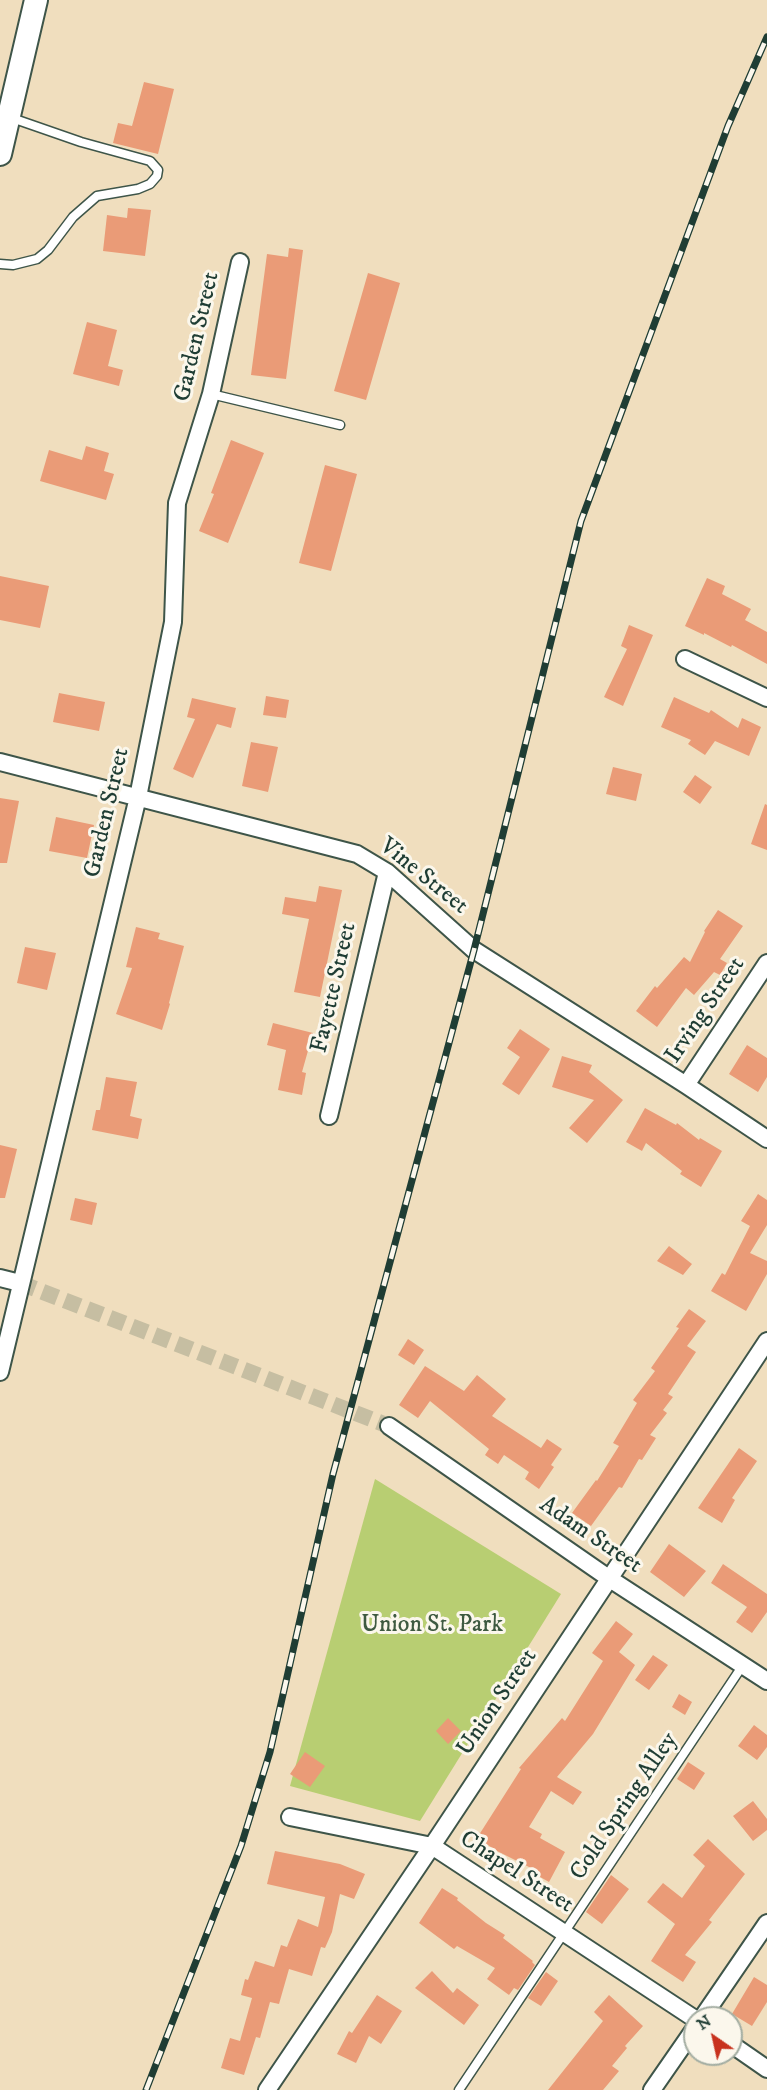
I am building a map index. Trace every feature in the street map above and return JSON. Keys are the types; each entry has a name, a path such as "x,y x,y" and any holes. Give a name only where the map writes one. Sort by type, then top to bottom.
{"street":[{"path":"0,154 36,0"},
{"name":"Garden Street","path":"0,1372 138,797 172,622 177,503 211,394 240,262"},
{"path":"685,659 767,698"},
{"name":"Vine Street","path":"0,762 357,854 387,872 474,950 767,1139"},
{"name":"Fayette Street","path":"329,1116 387,872"},
{"name":"Irving Street","path":"686,1085 767,963"},
{"path":"0,1278 20,1283"},
{"name":"Union Street","path":"267,2090 767,1341"},
{"name":"Adam Street","path":"389,1426 610,1579 767,1681"},
{"name":"Chapel Street","path":"291,1817 432,1846 683,2011"},
{"path":"710,2006 767,1923"},
{"path":"652,2090 683,2045"},
{"path":"743,2052 767,2069"}],"lane":[{"path":"0,264 13,265 37,259 48,250 73,218 97,196 144,186 157,176 158,170 150,161 81,142 9,117"},
{"path":"211,394 340,425"},
{"name":"Cold Spring Alley","path":"459,2090 743,1665"}],"green space":[{"name":"Union St. Park","path":"375,1479 561,1594 420,1821 290,1786"}],"building":[{"path":"144,82 174,89 158,154 113,143 118,123 132,126"},
{"path":"128,208 151,210 145,256 103,251 107,215 127,218"},
{"path":"289,248 303,250 286,379 251,375 267,254 288,257"},
{"path":"368,273 400,283 366,400 334,391"},
{"path":"87,322 117,330 108,366 123,370 119,386 73,374"},
{"path":"231,440 264,453 228,543 199,531 214,494 211,493"},
{"path":"86,446 109,453 104,471 114,474 106,500 40,481 49,450 82,460"},
{"path":"325,465 357,474 331,571 299,563"},
{"path":"0,576 49,586 40,628 0,620"},
{"path":"707,578 725,586 722,594 751,609 745,620 767,632 767,664 732,645 731,647 685,626"},
{"path":"629,625 653,635 623,706 604,697 627,649 621,646"},
{"path":"59,693 105,702 99,731 53,722"},
{"path":"266,696 289,700 286,718 263,715"},
{"path":"674,697 709,713 711,710 738,728 742,718 761,727 749,756 715,741 705,755 688,744 691,740 661,727"},
{"path":"192,698 236,708 231,728 217,724 193,778 173,769 195,719 187,717"},
{"path":"251,742 278,747 268,792 242,786"},
{"path":"613,767 642,774 636,801 606,794"},
{"path":"695,775 712,787 700,804 683,792"},
{"path":"0,798 19,801 7,863 0,863"},
{"path":"765,804 767,805 767,850 751,844"},
{"path":"56,817 94,825 87,858 49,851"},
{"path":"319,886 342,890 320,997 294,992 309,919 282,914 285,897 316,902"},
{"path":"718,910 743,926 720,959 727,963 720,975 714,972 694,995 686,988 657,1027 636,1011 655,986 657,988 684,957 690,962 704,931"},
{"path":"136,927 160,933 158,939 184,946 162,1030 116,1014 132,968 126,967"},
{"path":"25,947 56,953 47,990 17,983"},
{"path":"273,1023 313,1033 302,1072 306,1073 302,1095 278,1090 286,1050 267,1045"},
{"path":"520,1029 550,1049 519,1095 502,1084 520,1057 507,1048"},
{"path":"747,1045 767,1058 767,1077 758,1092 729,1074"},
{"path":"562,1056 592,1065 589,1072 623,1100 587,1143 569,1128 594,1100 552,1087"},
{"path":"106,1077 137,1082 130,1116 142,1119 138,1139 92,1130 96,1110 100,1110"},
{"path":"645,1108 676,1125 677,1123 699,1140 700,1138 722,1151 701,1187 680,1174 682,1171 646,1143 642,1151 626,1142"},
{"path":"0,1145 17,1149 5,1198 0,1198"},
{"path":"758,1194 767,1200 767,1225 750,1253 767,1261 767,1274 746,1311 711,1291 722,1273 725,1275 750,1226 741,1221"},
{"path":"75,1198 97,1203 92,1225 70,1220"},
{"path":"669,1246 692,1264 683,1275 657,1261"},
{"path":"689,1309 706,1321 687,1346 696,1352 668,1394 673,1397 663,1410 667,1413 650,1435 656,1438 642,1460 639,1459 622,1488 619,1487 591,1526 572,1513 597,1481 619,1446 613,1443 637,1403 633,1400 655,1371 651,1368 679,1328 676,1327"},
{"path":"408,1339 424,1350 414,1365 398,1355"},
{"path":"425,1366 464,1391 477,1375 506,1399 492,1416 541,1448 547,1439 562,1449 551,1465 554,1467 539,1489 525,1479 529,1472 504,1455 498,1464 485,1455 489,1449 430,1401 418,1418 399,1405"},
{"path":"739,1448 757,1461 732,1498 735,1500 722,1523 698,1508"},
{"path":"669,1544 706,1571 684,1597 650,1572"},
{"path":"723,1564 767,1594 767,1612 752,1633 736,1622 747,1607 711,1583"},
{"path":"616,1621 633,1634 619,1652 635,1665 593,1734 557,1777 582,1792 573,1805 551,1791 529,1827 542,1834 540,1838 565,1852 549,1882 533,1873 535,1870 477,1838 521,1769 519,1768 562,1718 565,1721 603,1661 592,1653"},
{"path":"653,1655 668,1665 649,1690 635,1680"},
{"path":"679,1694 692,1702 685,1715 672,1707"},
{"path":"448,1718 461,1731 448,1744 436,1731"},
{"path":"754,1725 767,1735 767,1747 757,1760 738,1746"},
{"path":"305,1752 325,1766 310,1787 290,1774"},
{"path":"688,1762 705,1773 694,1790 677,1779"},
{"path":"753,1801 767,1819 767,1830 753,1841 733,1816"},
{"path":"708,1839 745,1874 709,1920 712,1922 685,1955 696,1962 683,1982 651,1961 675,1924 647,1902 663,1883 682,1898 705,1866 693,1855"},
{"path":"275,1851 340,1864 365,1874 354,1899 340,1894 332,1932 325,1948 321,1947 312,1976 289,1969 279,2004 270,2002 260,2038 256,2037 244,2075 221,2068 230,2038 240,2041 252,1998 241,1995 245,1979 248,1980 255,1961 274,1967 281,1945 287,1947 298,1919 318,1927 325,1897 267,1884"},
{"path":"611,1875 629,1889 602,1924 586,1912"},
{"path":"442,1888 505,1935 503,1938 533,1961 535,1965 518,1990 514,1988 509,1995 487,1979 495,1968 457,1946 454,1949 419,1923"},
{"path":"432,1971 453,1993 457,1988 479,2005 464,2025 415,1988"},
{"path":"546,1972 558,1981 541,2006 528,1998"},
{"path":"754,1977 767,1985 767,2002 752,2026 743,2021 743,2006 737,2006"},
{"path":"377,1995 402,2011 381,2044 369,2036 356,2063 337,2054 349,2031 352,2033"},
{"path":"609,1995 643,2026 625,2046 627,2048 612,2066 619,2071 603,2090 548,2090 603,2021 594,2012"}],"tunnel":[{"path":"20,1283 389,1426"}],"railway":[{"path":"146,2090 241,1846 270,1752 333,1474 474,950 581,521 728,126 767,37"}]}
